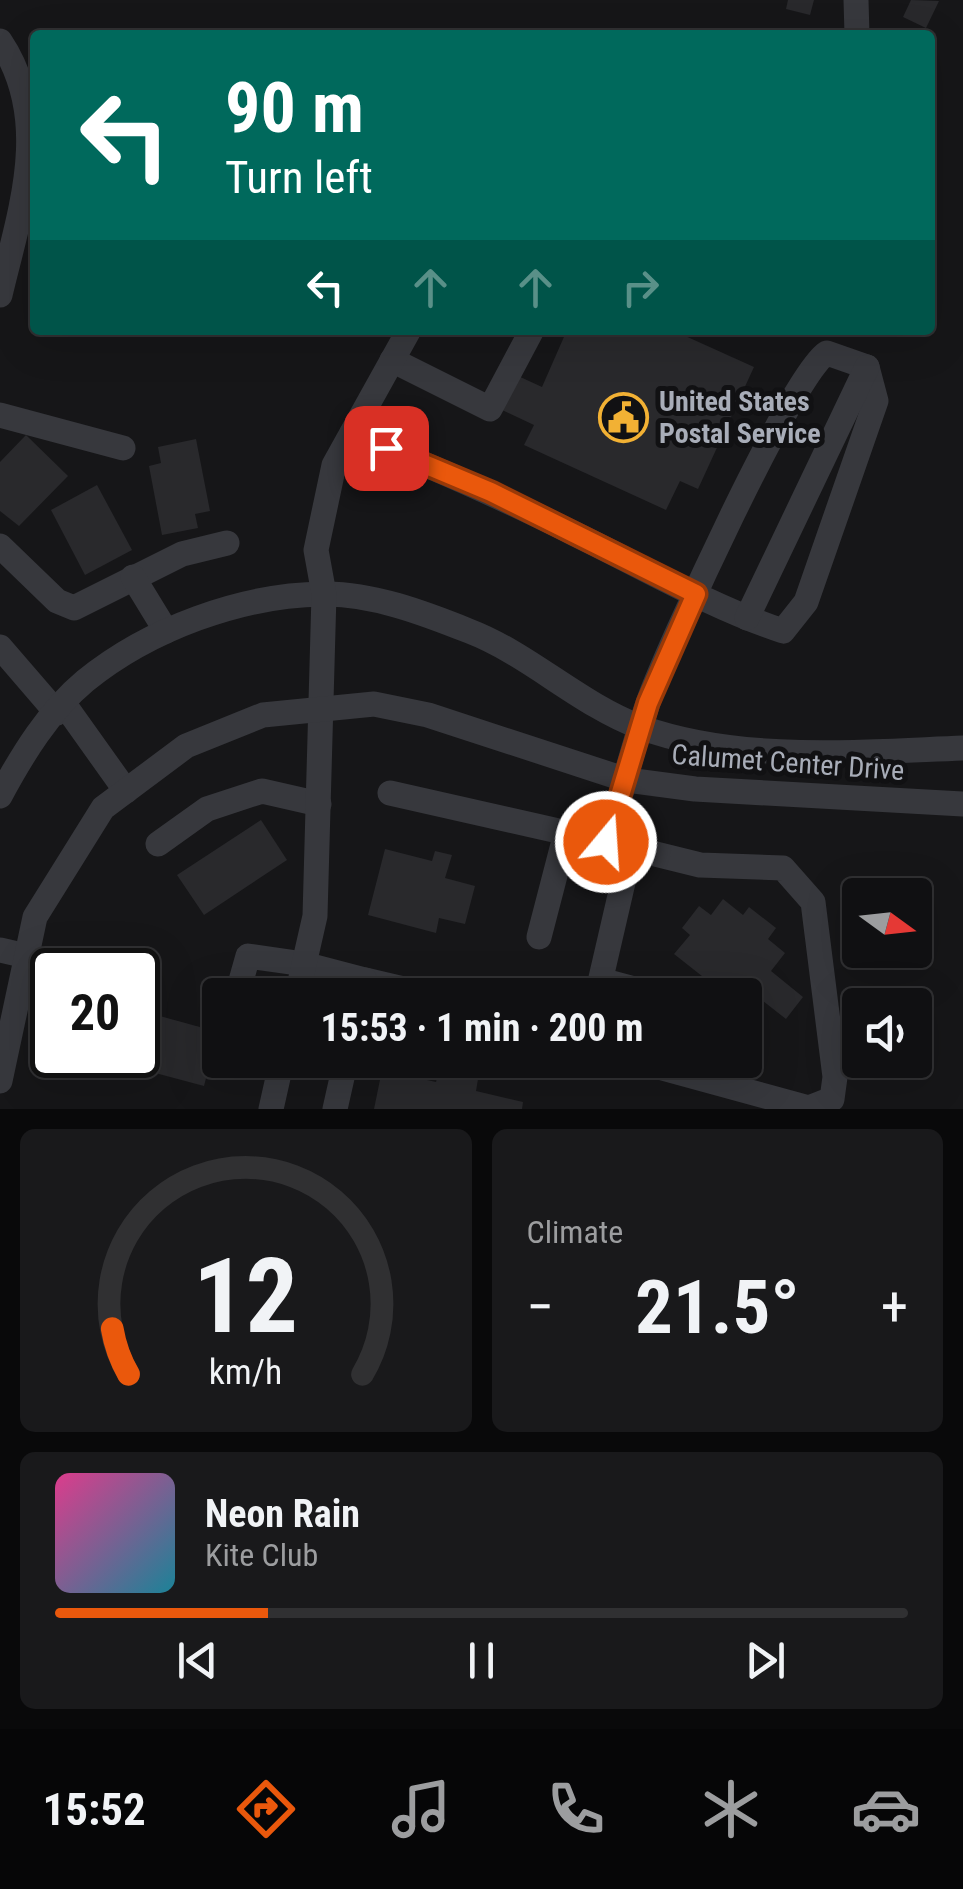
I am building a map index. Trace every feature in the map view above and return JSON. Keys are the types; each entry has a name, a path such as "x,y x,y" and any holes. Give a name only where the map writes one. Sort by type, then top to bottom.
{"street":[{"path":"856,0 857,30"},
{"path":"0,42 28,111 30,170 0,295"},
{"path":"301,978 315,916 324,594 316,550 334,466 406,335"},
{"path":"392,360 490,409 529,335"},
{"path":"600,978 627,780 641,727 696,594 772,433 818,357 837,354 867,367"},
{"path":"352,433 491,492 696,594 783,631 806,602 876,400 867,367"},
{"path":"747,618 867,367"},
{"path":"0,415 122,448"},
{"path":"0,546 57,601 74,608 182,554 228,543"},
{"path":"133,577 166,631"},
{"name":"Calumet Center Drive","path":"0,796 26,748 84,682 166,631 244,605 324,594 385,602 473,632 641,727 714,742 808,754 963,748"},
{"path":"0,647 61,708 126,791"},
{"name":"Calumet Center Drive","path":"0,1081 35,918 103,808 186,746 263,715 374,704 428,715 627,780 694,789 963,804"},
{"path":"158,844 207,809 262,791 318,804"},
{"path":"390,793 700,864 784,868 813,902 835,1077 832,1099 810,1108 711,1078"},
{"path":"539,937 566,833"},
{"path":"0,950 28,955"},
{"path":"242,978 248,956 304,964 338,978"},
{"path":"271,1109 278,1078"},
{"path":"335,1109 342,1078"}],"building":[{"path":"788,0 814,0 810,15 786,9"},
{"path":"911,0 939,1 926,28 903,17"},
{"name":"United States Postal Service","path":"565,335 683,335 754,367 698,489 680,481 666,510 524,445 534,425 500,409 516,375 542,387"},
{"path":"26,435 68,476 19,526 0,511 0,462"},
{"path":"196,439 210,511 195,514 198,528 162,535 149,466 161,463 158,447"},
{"path":"97,485 132,550 85,575 51,510"},
{"path":"261,820 287,860 204,915 177,875"},
{"path":"385,849 432,861 435,851 452,855 445,878 475,886 465,924 439,918 436,933 368,915"},
{"path":"723,899 743,915 749,907 776,928 768,939 785,953 771,971 803,997 786,1019 762,1000 762,978 704,978 674,954 690,935 682,928 699,906 711,915"},
{"path":"160,1016 202,1028 204,1086 160,1074"},
{"path":"380,1078 436,1082 437,1078 474,1078 478,1079 476,1091 523,1102 522,1109 374,1109"}],"place":[{"name":"United States Postal Service","path":"624,417"}],"route":[{"path":"386,448 491,492 696,594 648,703 606,842"}]}
